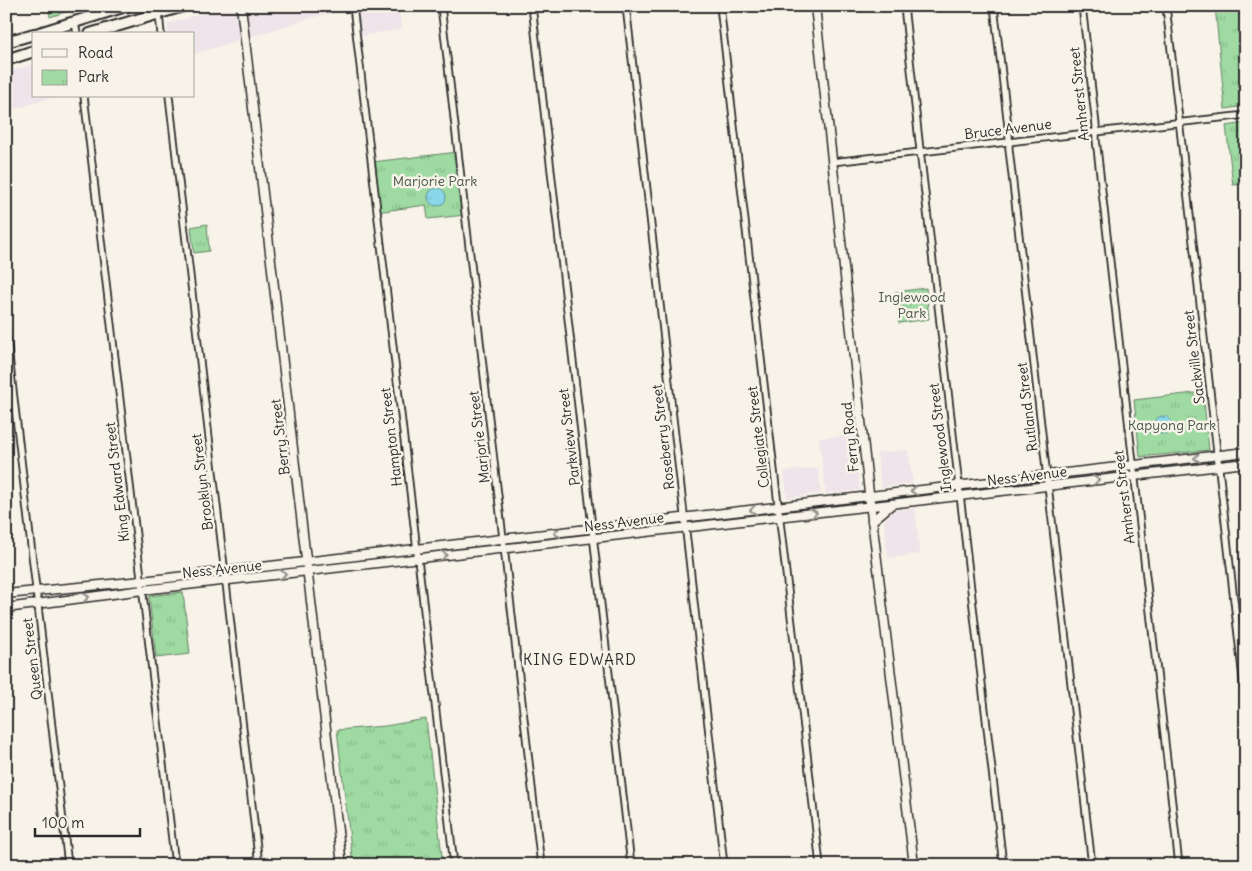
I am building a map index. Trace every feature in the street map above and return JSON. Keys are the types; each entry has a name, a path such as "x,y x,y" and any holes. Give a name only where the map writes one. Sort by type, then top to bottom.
{"highway":[{"path":"42,32 126,6"},
{"path":"97,32 182,6"},
{"path":"6,42 32,35"},
{"path":"6,60 32,52"}],"main road":[{"name":"Berry Street","path":"241,6 342,865"},
{"name":"Ferry Road","path":"815,6 870,507 914,865"},
{"name":"Ness Avenue","path":"6,594 142,582 1246,452"},
{"name":"Ness Avenue","path":"6,608 143,590 1246,463"},
{"path":"872,521 892,504"}],"street":[{"name":"Hampton Street","path":"353,6 454,865"},
{"name":"Marjorie Street","path":"442,6 541,865"},
{"name":"Parkview Street","path":"532,6 631,865"},
{"name":"Roseberry Street","path":"626,6 724,865"},
{"name":"Collegiate Street","path":"720,6 820,865"},
{"name":"Inglewood Street","path":"904,6 1003,865"},
{"name":"Rutland Street","path":"994,6 1092,865"},
{"name":"Amherst Street","path":"1082,6 1179,865"},
{"name":"Sackville Street","path":"1166,6 1246,705"},
{"path":"159,14 162,32"},
{"path":"75,22 77,32"},
{"name":"King Edward Street","path":"84,98 175,865"},
{"name":"Brooklyn Street","path":"169,98 259,865"},
{"name":"Bruce Avenue","path":"832,162 1246,115"},
{"name":"Queen Street","path":"6,330 68,865"}],"shaded area":[{"path":"226,6 398,6 402,29 360,36 356,8 321,15 195,54 195,32 168,32 167,24"},
{"path":"32,65 32,98 50,98 6,112 6,72"},
{"path":"854,435 860,490 826,494 819,438"},
{"path":"908,450 913,483 881,487 877,453"},
{"path":"818,468 821,493 787,498 784,471"},
{"path":"915,508 920,554 888,558 884,522 892,511"}],"green space":[{"path":"48,6 83,6 50,17"},
{"path":"1215,6 1246,6 1246,106 1225,109"},
{"path":"1246,123 1246,184 1233,185 1226,126"},
{"name":"Marjorie Park","path":"458,152 466,215 428,219 426,205 377,212 372,162"},
{"path":"207,224 209,251 194,253 191,227"},
{"name":"Inglewood Park","path":"926,288 929,319 899,323 895,292"},
{"name":"Kapyong Park","path":"1203,392 1209,450 1140,457 1134,400"},
{"path":"183,592 190,654 156,658 149,596"},
{"path":"426,719 443,865 353,865 337,730 385,726"}],"water":[{"path":"437,188 443,191 446,197 443,203 437,206 431,203 428,197 431,191"},
{"path":"1163,416 1169,419 1172,425 1169,431 1163,434 1157,431 1154,425 1157,419"}],"waterway":[{"path":"1242,6 1246,32"}],"district":[{"name":"KING EDWARD","path":"580,660"}]}
